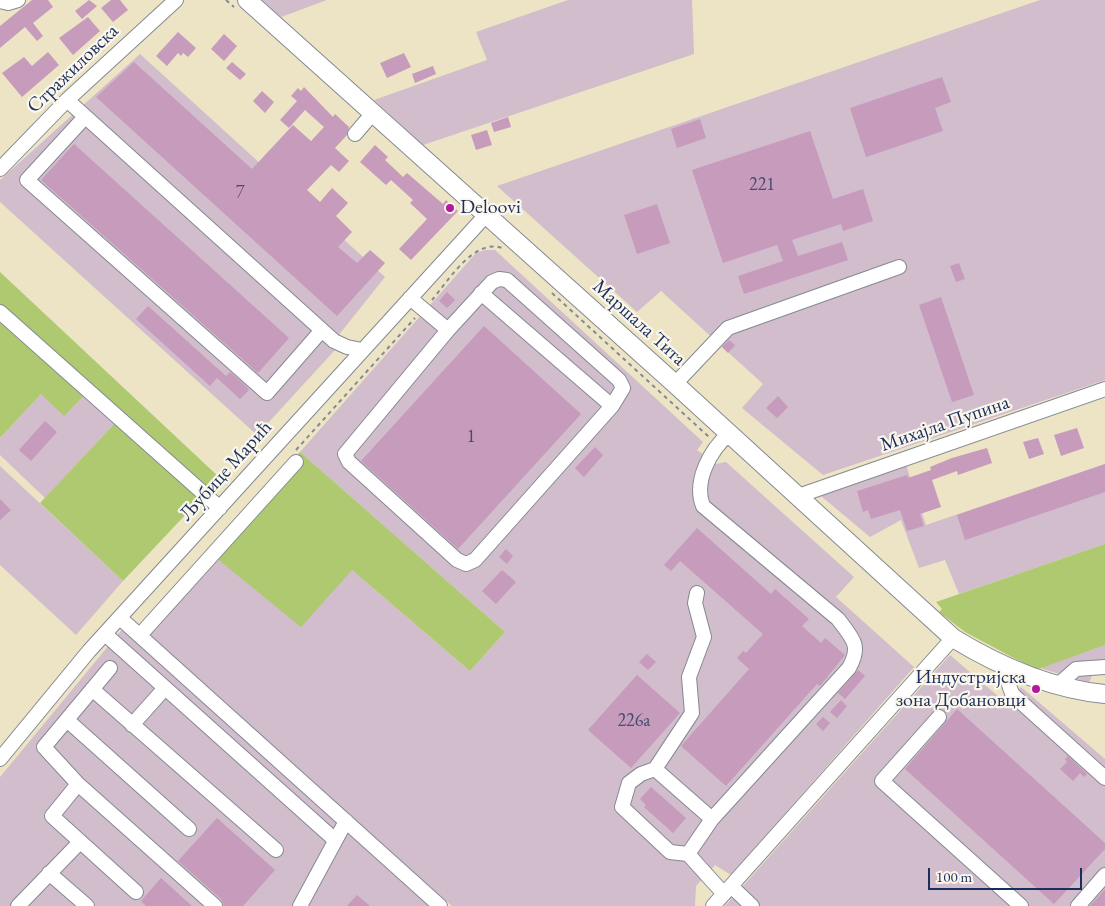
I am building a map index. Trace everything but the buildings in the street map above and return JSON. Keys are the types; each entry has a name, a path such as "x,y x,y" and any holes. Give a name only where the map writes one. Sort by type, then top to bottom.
{"main road":[{"name":"Маршала Тита","path":"247,0 676,384 954,638 1010,668 1058,685 1105,694"}],"street":[{"path":"0,1 8,4 18,0"},
{"name":"Стражиловска","path":"0,169 67,100 176,0"},
{"path":"67,100 334,341 347,347 362,350"},
{"path":"355,134 373,113"},
{"path":"85,117 27,180 267,393 322,330"},
{"name":"Љубице Марић","path":"0,759 105,634 486,215"},
{"path":"676,384 728,328 899,267"},
{"path":"499,279 507,280 619,380 623,388 612,406 475,560 466,564 457,560 349,462 345,454 348,446 481,293 492,282 499,279"},
{"path":"481,293 612,406"},
{"path":"410,298 448,330"},
{"path":"0,312 220,508"},
{"name":"Михајла Пупина","path":"798,496 1105,389"},
{"path":"688,854 712,819 849,668 856,654 854,641 838,619 703,506 699,497 700,486 709,458 717,444 729,434"},
{"path":"140,636 294,459"},
{"path":"697,593 695,603 704,637 689,677 692,713 655,769 641,774 629,783 622,807 670,852 688,854 727,890 752,906"},
{"path":"120,618 440,906"},
{"path":"105,634 335,840"},
{"path":"713,906 954,638"},
{"path":"110,668 44,747 78,784 215,906"},
{"path":"1010,668 1007,677 1008,687 1013,695 1105,778"},
{"path":"1058,685 1076,669 1105,668"},
{"path":"132,725 165,688"},
{"path":"92,690 276,850"},
{"path":"939,717 882,781 1020,906"},
{"path":"66,720 189,829"},
{"path":"226,742 241,726"},
{"path":"655,769 712,819"},
{"path":"78,784 52,816 136,892"},
{"path":"300,906 346,821"},
{"path":"18,906 80,842"},
{"path":"49,873 87,906"},
{"path":"1078,906 1105,875"}],"path":[{"path":"294,459 474,252 489,245 502,248"}],"shaded area":[{"path":"262,0 327,0 281,17"},
{"path":"568,0 692,0 694,54 423,145 374,100 487,60 476,32"},
{"path":"1040,0 1105,0 1105,380 823,475 742,408 763,384 661,291 637,312 497,186"},
{"path":"140,54 385,277 334,341 335,350 257,435 0,202 0,180"},
{"path":"485,250 495,250 703,442 697,450 716,464 726,462 854,577 836,597 914,667 731,875 715,865 696,886 695,906 452,906 179,664 446,906 0,906 0,777 124,627 139,628 209,552 352,570 470,671 505,632 300,452 476,253"},
{"path":"41,394 84,395 115,423 45,498 0,455 0,438"},
{"path":"1105,464 1105,544 959,594 945,560 919,568 901,520 870,537 821,496 906,465 926,525"},
{"path":"0,466 123,581 76,635 0,565"},
{"path":"1105,645 1105,675 1093,673 1089,683 1040,668"},
{"path":"950,655 1006,703 1021,687 1105,759 1105,906 725,906"}],"green space":[{"path":"0,272 220,478 123,581 40,503 115,423 84,395 64,416 41,394 0,438"},
{"path":"300,452 505,632 470,671 352,570 301,627 209,552"},
{"path":"1105,544 1105,645 1036,670 965,632 939,612 942,609 936,602"}],"place":[{"name":"Deloovi","path":"450,208"},
{"name":"Индустријска зона Добановци","path":"1036,689"}]}
